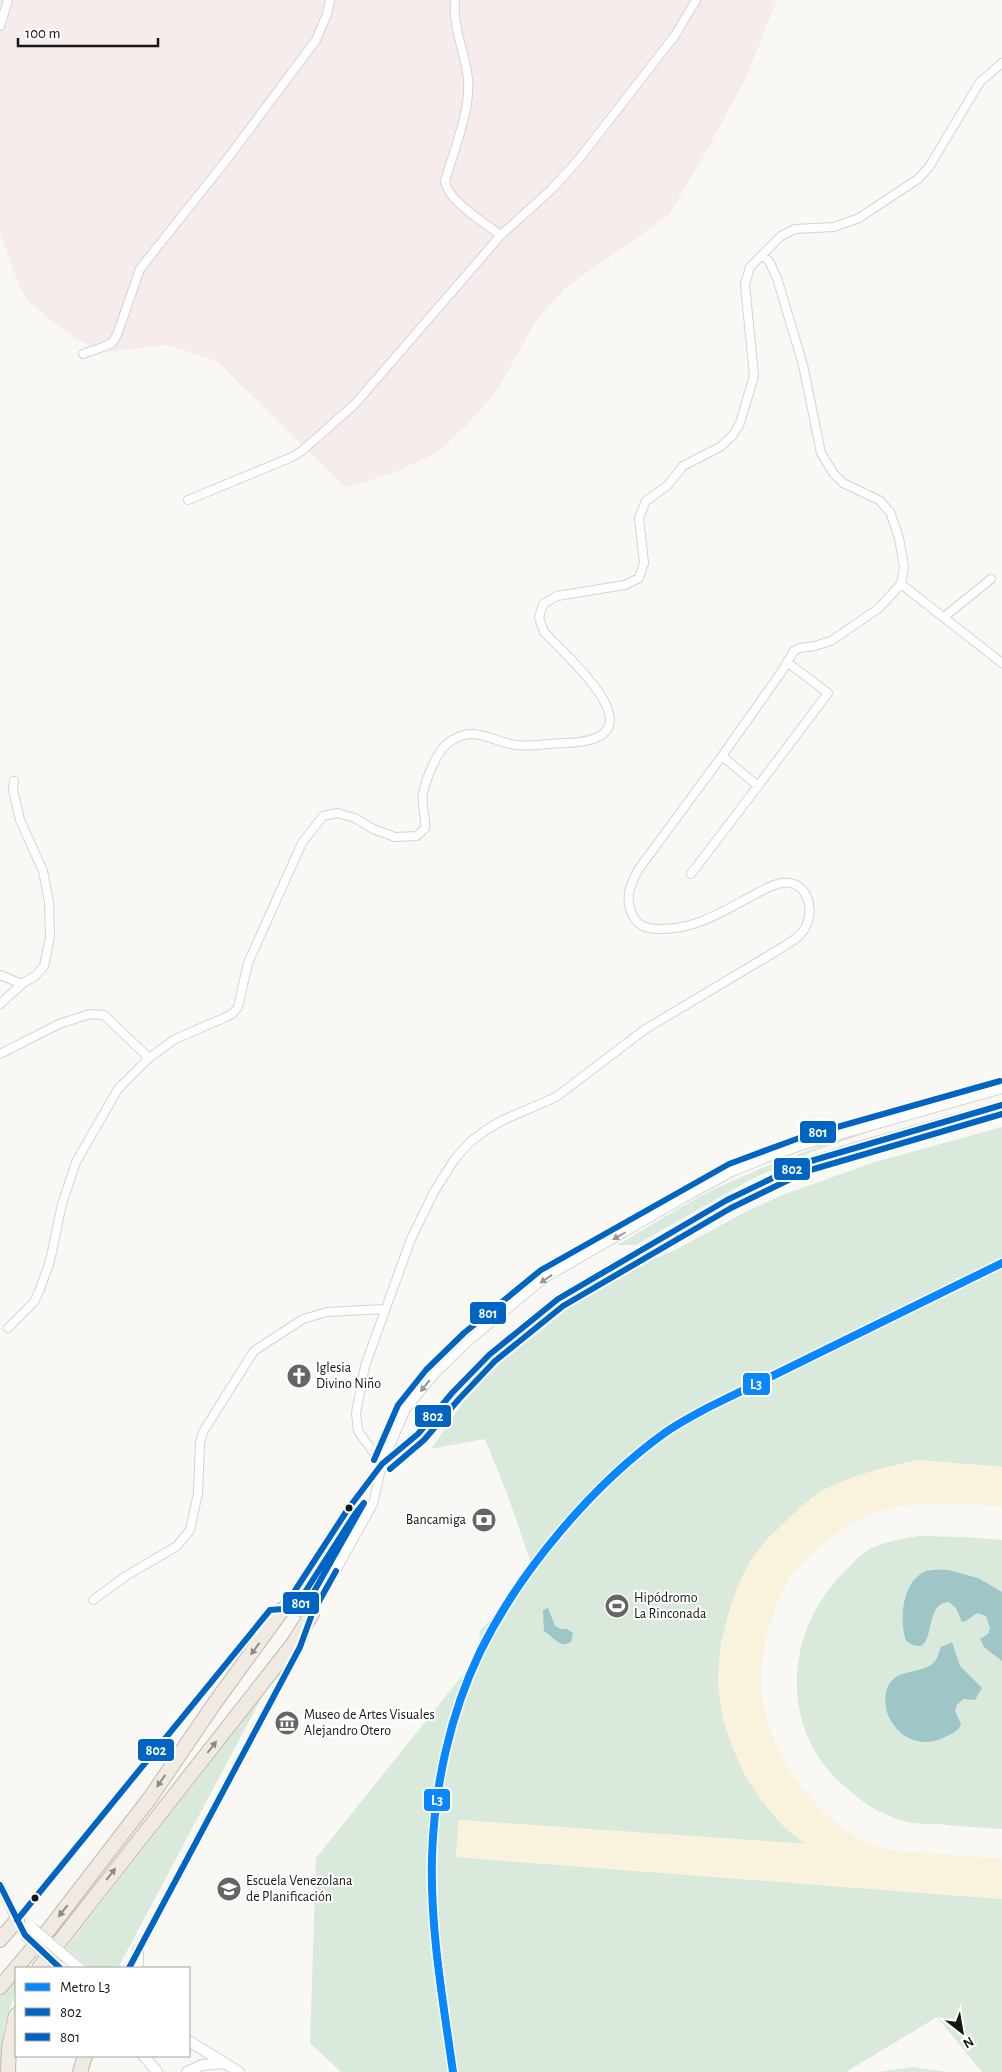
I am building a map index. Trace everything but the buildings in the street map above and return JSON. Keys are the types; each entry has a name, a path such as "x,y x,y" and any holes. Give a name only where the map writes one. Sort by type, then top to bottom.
{"highway":[{"path":"17,1967 50,1928 150,1798 214,1704 284,1609"},
{"path":"40,1967 293,1644 312,1614"},
{"path":"0,1940 17,1920"},
{"path":"0,1987 15,1969"},
{"path":"8,2072 9,2047 15,2020"},
{"path":"80,2072 85,2057"}],"main road":[{"path":"17,1920 78,1967"},
{"path":"29,1931 59,1967"},
{"path":"138,1950 138,1967"},
{"path":"193,2044 239,2072"},
{"path":"145,2057 158,2072"},
{"path":"154,2057 158,2072"},
{"path":"188,2072 202,2065 225,2063"}],"street":[{"path":"0,26 8,0"},
{"path":"83,354 112,343 140,269 228,158 316,40 327,14 330,0"},
{"path":"455,0 469,92 445,181 446,187 456,200 500,235"},
{"path":"188,500 303,450 355,404 500,235 551,190 579,158 676,34 696,0"},
{"path":"8,1328 34,1302 40,1289 50,1261 62,1204 76,1162 118,1089 149,1058 175,1039 232,1014 238,1007 248,964 302,843 323,816 337,812 355,818 373,829 394,837 418,836 425,828 424,790 440,751 449,742 478,733 517,745 579,743 598,738 608,729 610,718 606,701 544,632 539,618 543,604 557,596 625,585 639,578 644,563 639,518 646,501 668,485 683,466 720,447 733,435 740,423 754,376 745,284 750,267 782,236 795,230 834,227 859,218 918,179 929,167 980,82 1002,63"},
{"path":"382,1464 358,1431 356,1413 365,1366 410,1239 434,1192 454,1160 470,1142 502,1121 556,1097 644,1030 778,950 798,936 805,928 810,907 808,897 802,889 791,882 774,885 692,926 673,929 642,927 628,905 629,887 638,870 722,756 794,652 800,648 831,641 879,608 900,584 904,566 899,538 890,512 879,500 843,483 834,474 821,453 798,348 777,278 769,262 762,256"},
{"path":"944,617 991,579"},
{"path":"900,584 1002,663"},
{"path":"691,874 828,693 787,662"},
{"path":"722,756 758,786"},
{"path":"0,1004 22,984 35,976 44,966 50,937 49,902 43,871 20,820 13,790 14,781"},
{"path":"0,976 22,984"},
{"path":"0,1054 59,1024 90,1014 104,1015 149,1058"},
{"path":"130,1967 300,1647 312,1614 373,1504 382,1464 406,1409 433,1376 470,1340 545,1278 732,1172 804,1145 1002,1089"},
{"path":"312,1614 284,1609 348,1509 382,1464 418,1434 452,1393 490,1355 558,1299 727,1200 804,1163 1002,1105"},
{"path":"92,1600 126,1576 177,1546 190,1530 198,1493 200,1443 203,1432 254,1351 303,1319 327,1312 385,1309"},
{"path":"0,1885 17,1920"}],"shaded area":[{"path":"0,0 777,0 747,76 669,215 568,286 537,319 498,389 469,423 438,452 398,471 346,488 218,362 167,345 107,352 79,341 52,322 27,299 19,286 0,232"}],"green space":[{"name":"Hipódromo La Rinconada","path":"1002,1127 1002,1467 918,1460 823,1490 770,1536 749,1563 721,1642 718,1679 722,1712 731,1742 745,1774 788,1830 806,1844 459,1820 456,1857 1002,1899 1002,2072 982,2072 937,2017 846,2072 341,2072 310,2043 316,1858 478,1656 480,1631 500,1609 532,1566 508,1496 485,1439 431,1449 462,1404 499,1362 541,1323 576,1298 616,1275 677,1249 747,1211 785,1194 875,1162"},
{"path":"874,1130 809,1153 750,1180 636,1245 617,1245 713,1190 752,1172 792,1156"},
{"path":"919,1536 1002,1540 1002,1829 911,1823 876,1810 843,1785 822,1762 807,1736 799,1708 797,1679 800,1651 809,1623 824,1596 843,1573 868,1550 887,1542"},
{"path":"263,1695 119,1967 88,1967 65,1949"},
{"path":"15,1979 14,1996 3,2033 3,2072 0,2072 0,1996"},
{"path":"913,2067 946,2072 879,2072"}],"sand":[{"path":"918,1460 1002,1467 1002,1507 927,1503 891,1508 854,1522 821,1546 792,1574 777,1604 768,1631 762,1662 763,1703 769,1727 791,1772 806,1793 841,1827 869,1844 886,1849 1002,1859 1002,1899 456,1857 459,1820 805,1844 787,1830 758,1796 744,1773 728,1736 719,1695 719,1676 723,1636 728,1617 741,1580 753,1557 762,1545 806,1502 835,1484 858,1475"}],"water":[{"path":"948,1570 978,1578 1002,1592 1002,1661 984,1647 980,1639 988,1634 990,1628 986,1616 977,1613 962,1622 956,1608 949,1602 940,1605 935,1611 927,1639 923,1645 916,1646 906,1641 903,1613 904,1603 911,1584 924,1572"},
{"path":"548,1608 555,1626 567,1629 573,1633 571,1642 567,1644 560,1643 544,1631 543,1610"},
{"path":"952,1642 960,1666 982,1688 975,1700 963,1699 957,1705 955,1711 961,1724 956,1731 930,1742 913,1740 905,1736 893,1724 886,1710 886,1692 895,1678 929,1666 935,1661 941,1647"}],"metro line":[{"name":"L3","path":"453,2072 438,1965 433,1911 432,1857 436,1805 440,1778 460,1700 480,1652 515,1591 560,1532 585,1503 639,1453 666,1432 709,1407 1002,1263"}],"transit line":[{"name":"801","path":"374,1460 398,1405 426,1370 464,1333 541,1270 729,1164 802,1137 1000,1081"},
{"name":"802","path":"17,1920 270,1610 283,1609 348,1509 382,1464 418,1434 452,1393 489,1355 558,1299 727,1200 804,1163 1002,1105"},
{"name":"801","path":"390,1469 424,1440 495,1361 563,1306 731,1208 807,1171 1002,1114"},
{"name":"801","path":"364,1503 307,1604 298,1603 355,1514 364,1503"},
{"name":"802","path":"130,1967 300,1647 312,1614 336,1571"},
{"name":"802","path":"0,1885 25,1935 59,1967"}],"place":[{"name":"Iglesia Divino Niño","path":"299,1376"},
{"name":"Bancamiga","path":"484,1520"},
{"name":"Hipódromo La Rinconada","path":"617,1606"},
{"name":"Museo de Artes Visuales Alejandro Otero","path":"287,1723"},
{"name":"Escuela Venezolana de Planificación","path":"229,1889"}]}
